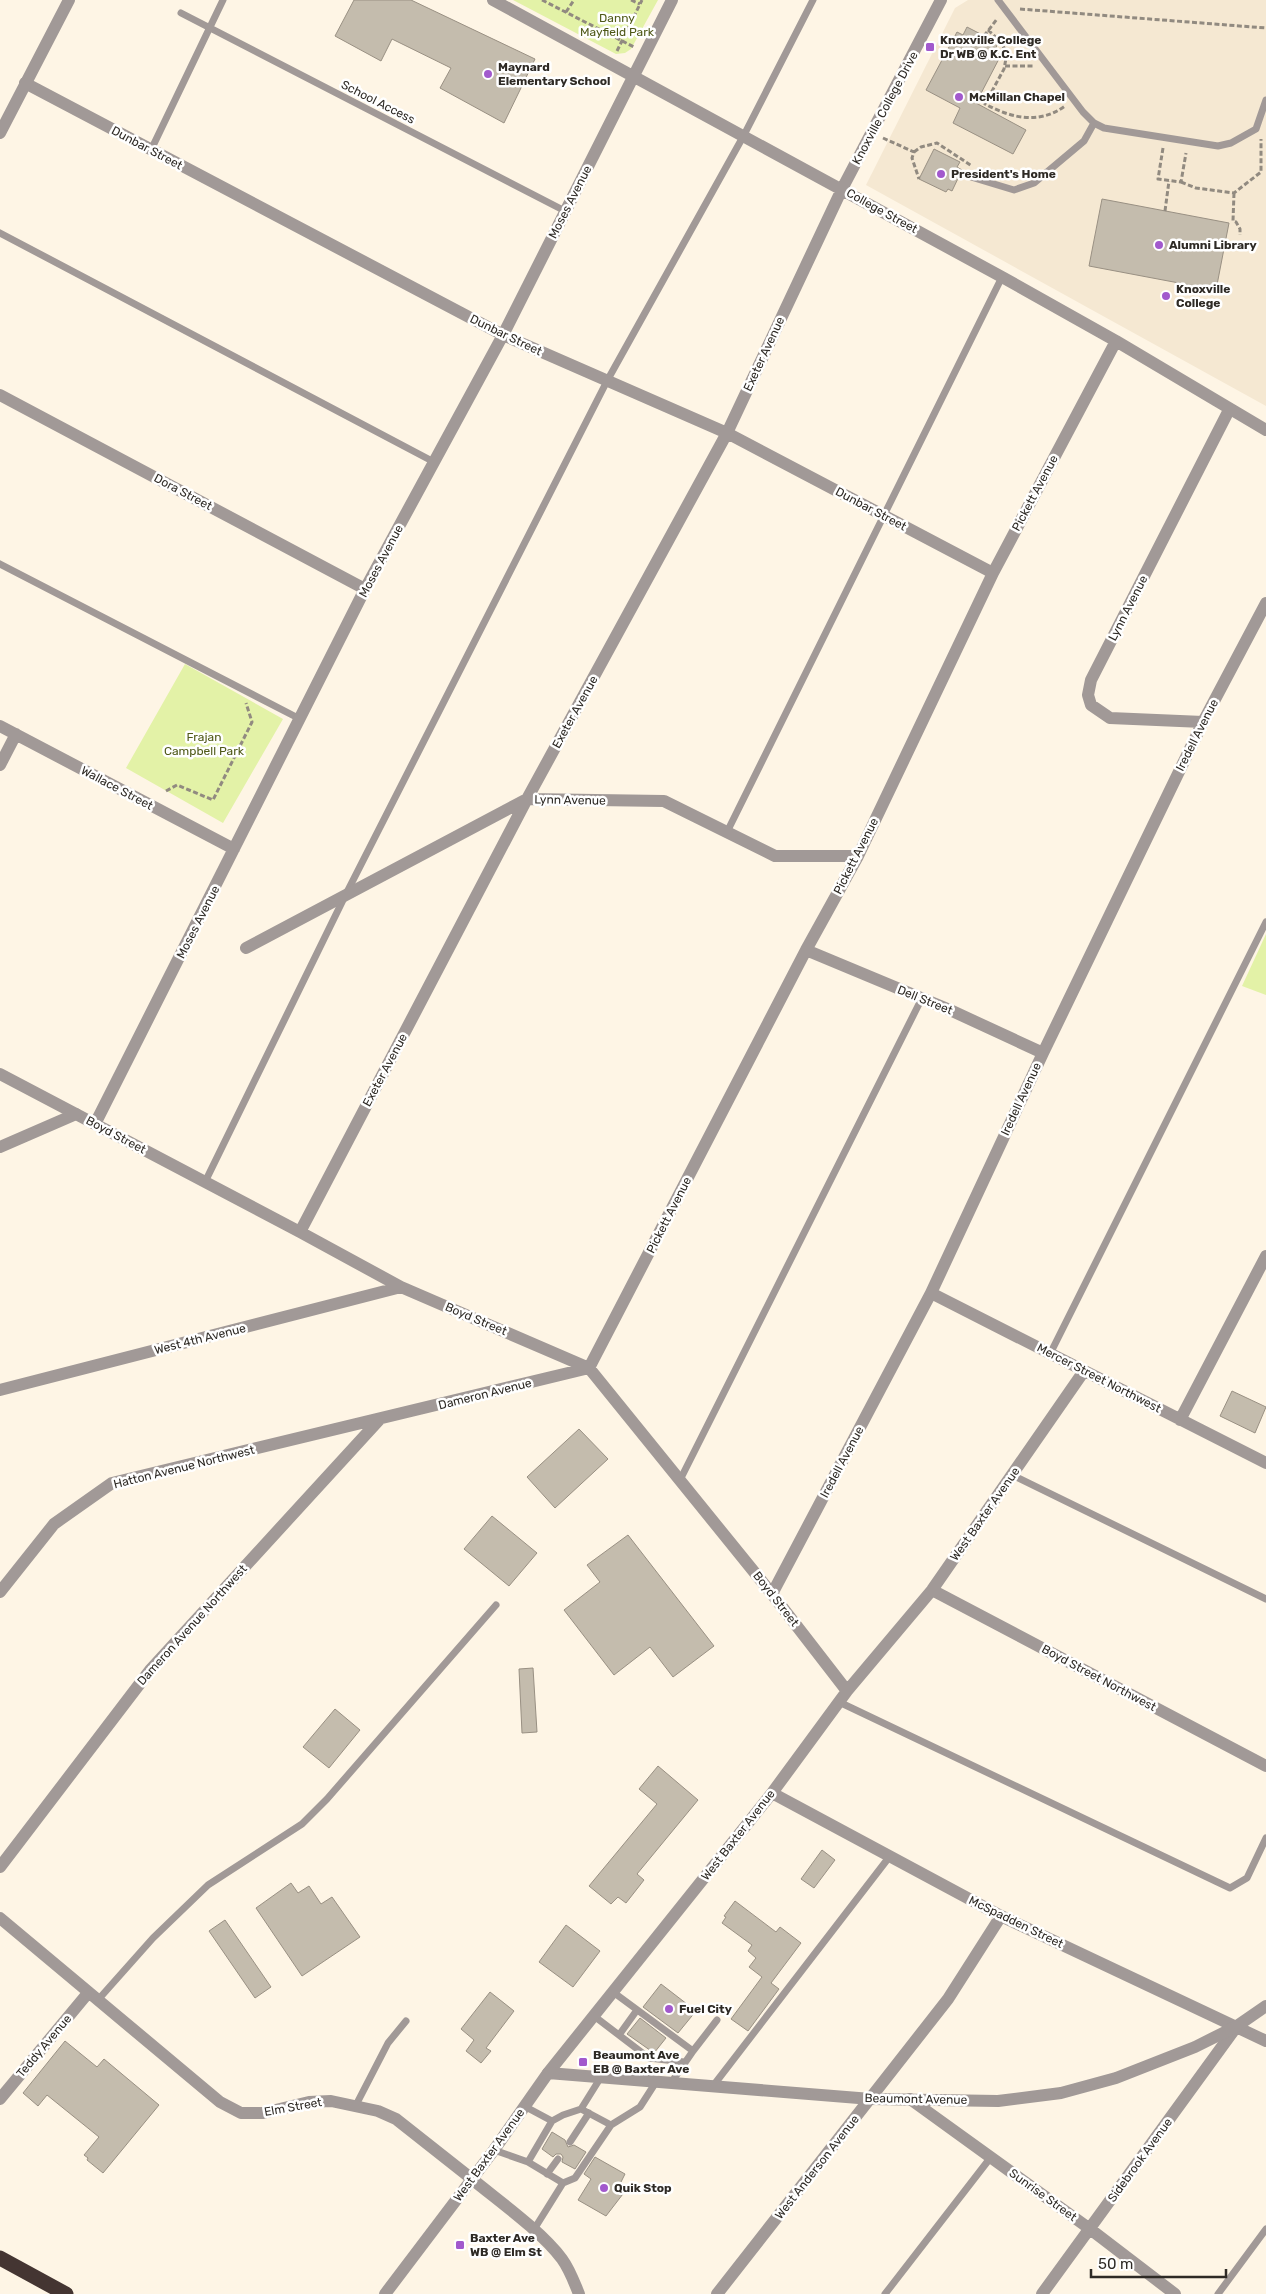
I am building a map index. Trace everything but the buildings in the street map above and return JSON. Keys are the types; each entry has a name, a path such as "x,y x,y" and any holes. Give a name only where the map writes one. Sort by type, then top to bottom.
{"highway":[{"path":"0,2258 66,2294"}],"street":[{"path":"0,133 69,0"},
{"name":"College Street","path":"493,0 1002,277 1116,341 1229,410 1266,430"},
{"name":"Moses Avenue","path":"95,1124 365,589 503,335 672,0"},
{"name":"Knoxville College Drive","path":"842,189 941,0"},
{"name":"Dunbar Street","path":"25,83 503,335 727,433 993,573"},
{"name":"Exeter Avenue","path":"300,1232 527,799 727,433 842,189"},
{"name":"Pickett Avenue","path":"590,1368 806,950 858,856 993,573 1116,341"},
{"name":"Dora Street","path":"0,395 365,589"},
{"name":"Lynn Avenue","path":"1203,722 1110,718 1091,705 1088,695 1091,680 1229,410"},
{"name":"Iredell Avenue","path":"772,1594 931,1293 1043,1053 1203,722 1266,603"},
{"name":"Wallace Street","path":"0,726 234,849"},
{"path":"0,765 16,734"},
{"name":"Lynn Avenue","path":"246,948 527,799 664,801 775,856 858,856"},
{"name":"Dell Street","path":"806,950 922,998 1043,1053"},
{"name":"Boyd Street","path":"0,1074 401,1287 590,1368 772,1594 847,1691"},
{"path":"0,1147 76,1114"},
{"path":"1180,1420 1266,1256"},
{"name":"West 4th Avenue","path":"0,1390 401,1287"},
{"name":"Mercer Street Northwest","path":"931,1293 1266,1463"},
{"name":"Dameron Avenue","path":"380,1419 590,1368"},
{"name":"West Baxter Avenue","path":"385,2294 494,2150 548,2073 772,1793 847,1691 932,1590 1084,1371"},
{"name":"Hatton Avenue Northwest","path":"0,1592 54,1524 112,1483 380,1419"},
{"name":"Dameron Avenue Northwest","path":"0,1867 151,1668 380,1419"},
{"name":"Boyd Street Northwest","path":"932,1590 1266,1766"},
{"name":"McSpadden Street","path":"772,1793 1001,1916 1266,2041"},
{"name":"West Anderson Avenue","path":"716,2294 948,1999 1001,1916"},
{"name":"Elm Street","path":"0,1918 92,1997 220,2102 241,2113 263,2113 309,2102 331,2101 356,2105 396,2119 472,2179 533,2231 562,2259 579,2294"},
{"name":"Teddy Avenue","path":"0,2099 92,1997"},
{"name":"Beaumont Avenue","path":"548,2073 870,2099 998,2101 1061,2093 1116,2078 1195,2047 1237,2026 1266,2006"},
{"name":"Sidebrook Avenue","path":"1042,2294 1237,2026"},
{"name":"Sunrise Street","path":"910,2099 1090,2229 1174,2294"}],"lane":[{"path":"151,150 223,0"},
{"path":"205,1182 345,896 607,380 744,135 813,0"},
{"path":"998,0 1074,100 1094,123 1104,128 1218,146 1231,143 1256,129 1264,116 1266,100"},
{"name":"School Access","path":"181,13 566,211"},
{"path":"971,177 1014,190 1034,183 1084,141 1094,123"},
{"path":"0,233 434,462"},
{"path":"727,832 1002,277"},
{"path":"0,564 300,719"},
{"path":"1050,1354 1266,922"},
{"path":"680,1480 922,998"},
{"path":"1012,1475 1266,1599"},
{"path":"92,1997 208,1885 302,1824 496,1605"},
{"path":"839,1702 1230,1888 1246,1878 1266,1838"},
{"path":"712,2086 890,1856"},
{"path":"613,1992 693,2051"},
{"path":"619,2035 637,2010"},
{"path":"594,2016 649,2058 684,2062"},
{"path":"671,2083 684,2062 717,2020"},
{"path":"356,2105 388,2043 406,2021"},
{"path":"528,2162 552,2120 563,2114 581,2109 601,2078"},
{"path":"533,2231 564,2183 575,2178 611,2125 640,2107 656,2082"},
{"path":"524,2106 552,2120"},
{"path":"581,2109 611,2125"},
{"path":"570,2142 589,2114"},
{"path":"494,2150 528,2162 564,2183"},
{"path":"885,2294 991,2157"},
{"path":"547,2174 558,2159"},
{"path":"1218,2294 1266,2229"}],"path":[{"path":"542,0 634,48"},
{"path":"566,12 574,0"},
{"path":"631,0 640,4"},
{"path":"616,54 642,0"},
{"path":"984,36 1004,8 1266,28"},
{"path":"988,30 1000,41 1007,53 1005,66 985,104 999,111 1027,118 1041,118 1058,111 1074,100"},
{"path":"1005,66 1047,65"},
{"path":"1165,138 1158,179 1181,182 1196,188 1234,193 1261,172 1261,136 1256,129"},
{"path":"871,132 914,152"},
{"path":"1181,182 1187,141"},
{"path":"919,179 912,158 914,152 921,147 937,143 974,167 971,177"},
{"path":"1261,170 1266,170"},
{"path":"1165,211 1169,180"},
{"path":"1234,193 1233,221 1236,222 1240,229 1240,235"},
{"path":"166,791 177,785 213,800 252,722 245,705 250,694"}],"shaded area":[{"name":"Knoxville College","path":"968,0 1266,0 1266,406 866,185 955,8"}],"green space":[{"name":"Danny Mayfield Park","path":"513,0 658,0 631,49 625,53 616,54"},
{"name":"Frajan Campbell Park","path":"185,664 283,719 223,823 126,768"},
{"path":"1266,934 1266,995 1242,986"}],"place":[{"name":"Knoxville College Dr WB @ K.C. Ent","path":"930,47"},
{"name":"Maynard Elementary School","path":"488,74"},
{"name":"McMillan Chapel","path":"959,97"},
{"name":"President's Home","path":"941,174"},
{"name":"Alumni Library","path":"1159,245"},
{"name":"Knoxville College","path":"1166,296"},
{"name":"Fuel City","path":"669,2009"},
{"name":"Beaumont Ave EB @ Baxter Ave","path":"583,2062"},
{"name":"Quik Stop","path":"604,2188"},
{"name":"Baxter Ave WB @ Elm St","path":"460,2245"}]}
